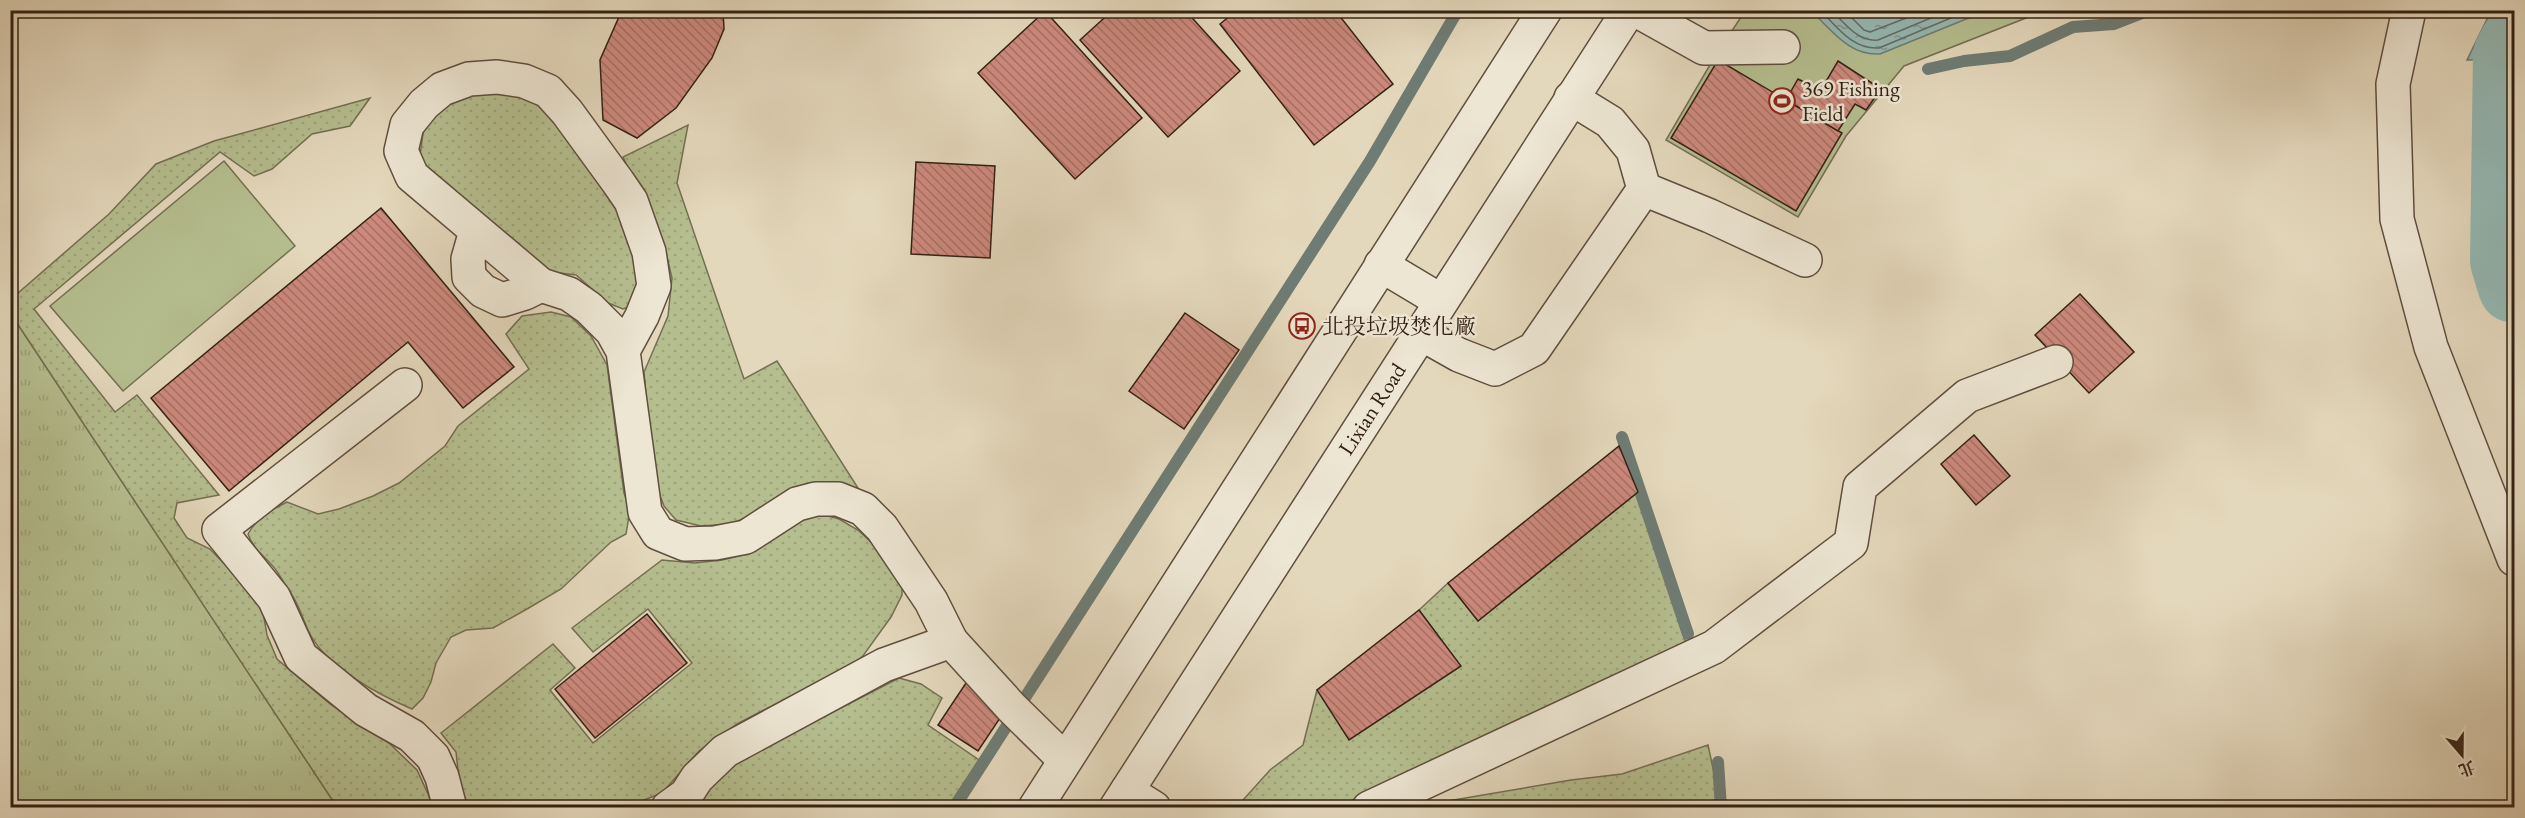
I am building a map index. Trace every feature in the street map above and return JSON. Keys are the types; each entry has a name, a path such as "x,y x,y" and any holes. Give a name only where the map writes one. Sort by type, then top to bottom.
{"street":[{"path":"1035,807 1545,10"},
{"name":"Lixian Road","path":"1132,802 1420,333 1629,10"},
{"path":"1636,10 1704,48 1782,47"},
{"path":"2409,10 2393,84 2397,219 2431,347 2514,559"},
{"path":"623,351 642,316 654,286 649,252 631,201 618,182 567,112 548,91 524,81 506,78 469,80 442,89 424,104 407,125 400,151 412,176 541,285 568,294 589,308 612,331 623,351 645,512 658,533 685,544 715,543 746,537 797,504 816,499 838,499 862,509 882,528 931,601 951,640 1012,708 1065,760"},
{"path":"1571,98 1610,122 1633,150 1644,189"},
{"path":"1644,189 1710,216 1805,260"},
{"path":"1420,333 1460,355 1495,369 1534,349 1644,189"},
{"path":"1382,265 1441,301"},
{"path":"1369,807 1714,647 1851,543 1860,487 1967,396 2056,362"},
{"path":"405,385 219,530 274,598 301,657 366,710 412,736 433,757 442,777 450,807"},
{"path":"668,807 686,795 697,778 725,751 884,665 951,640"}],"green space":[{"name":"369 Fishing Field","path":"1745,11 2044,11 1904,66 1846,136 1798,217 1666,140 1714,58"},
{"path":"480,90 523,93 541,103 623,209 642,288 634,305 623,309 608,303 576,275 552,272 429,171 420,156 423,133 432,116 449,100"},
{"path":"370,98 350,126 312,134 272,169 254,176 220,152 34,309 115,412 137,395 219,495 177,503 174,518 187,538 210,549 254,595 263,612 267,635 277,659 330,704 389,743 417,770 434,807 337,807 11,314 10,300 109,214 156,164 214,141"},
{"path":"688,125 677,183 744,379 777,361 858,488 823,483 731,524 701,526 676,520 664,506 653,477 644,372 668,316 672,278 664,244 623,157"},
{"path":"224,161 295,246 123,391 50,306"},
{"path":"551,312 571,317 591,336 607,365 624,493 630,510 626,534 611,542 561,589 493,628 466,630 451,637 436,663 431,682 423,698 412,709 355,679 328,658 310,634 297,604 278,573 250,540 248,534 260,519 287,502 318,514 373,496 399,483 445,446 458,426 529,369 506,334 522,316"},
{"path":"11,314 337,807 11,807"},
{"path":"1638,492 1686,643 1338,807 1255,807 1243,800 1270,770 1303,745 1317,690 1460,666 1419,610 1448,583 1478,621"},
{"path":"821,514 839,519 858,530 874,545 902,582 902,595 891,617 860,660 737,724 699,751 662,793 639,802 607,801 576,808 469,807 461,797 456,752 441,733 553,644 575,668 550,690 593,743 692,663 648,609 593,652 572,628 662,560 695,563 747,554 803,517"},
{"path":"899,678 921,684 942,698 928,725 979,760 948,807 694,808 721,773 748,756"},
{"path":"1708,745 1717,787 1717,807 1418,806 1571,780 1622,774"}],"water":[{"path":"1811,11 1986,11 1880,54 1869,54 1850,46"},
{"path":"2491,11 2514,11 2514,59 2467,60"}],"building":[{"path":"622,10 723,10 724,29 712,58 676,108 637,138 603,120 600,60"},
{"path":"1113,10 1185,10 1240,71 1168,137 1080,40"},
{"path":"1237,10 1335,10 1393,84 1314,145 1220,24"},
{"path":"1045,11 1142,118 1075,179 978,73"},
{"path":"1718,60 1842,133 1796,211 1671,138"},
{"path":"1838,61 1881,89 1866,110 1855,104 1838,131 1786,100 1798,79 1821,90"},
{"path":"916,162 995,166 990,258 911,254"},
{"path":"381,208 514,367 463,408 408,342 229,491 151,398"},
{"path":"2080,294 2134,352 2089,393 2035,335"},
{"path":"1185,313 1239,350 1184,429 1129,391"},
{"path":"1974,435 2010,476 1976,505 1941,464"},
{"path":"1619,446 1638,492 1478,621 1448,583"},
{"path":"1419,610 1461,666 1349,740 1317,690"},
{"path":"647,614 687,663 595,738 555,689"},
{"path":"968,680 1008,706 978,751 938,725"}],"waterway":[{"path":"954,808 1370,161 1458,10"},
{"path":"1928,69 1964,61 2010,56 2073,27 2114,24 2150,10"},
{"path":"2514,45 2509,55 2506,261 2514,287"},
{"path":"1622,437 1688,634"},
{"path":"1718,762 1721,808"}],"place":[{"name":"369 Fishing Field","path":"1782,101"},
{"name":"北投垃圾焚化廠","path":"1302,326"}]}
